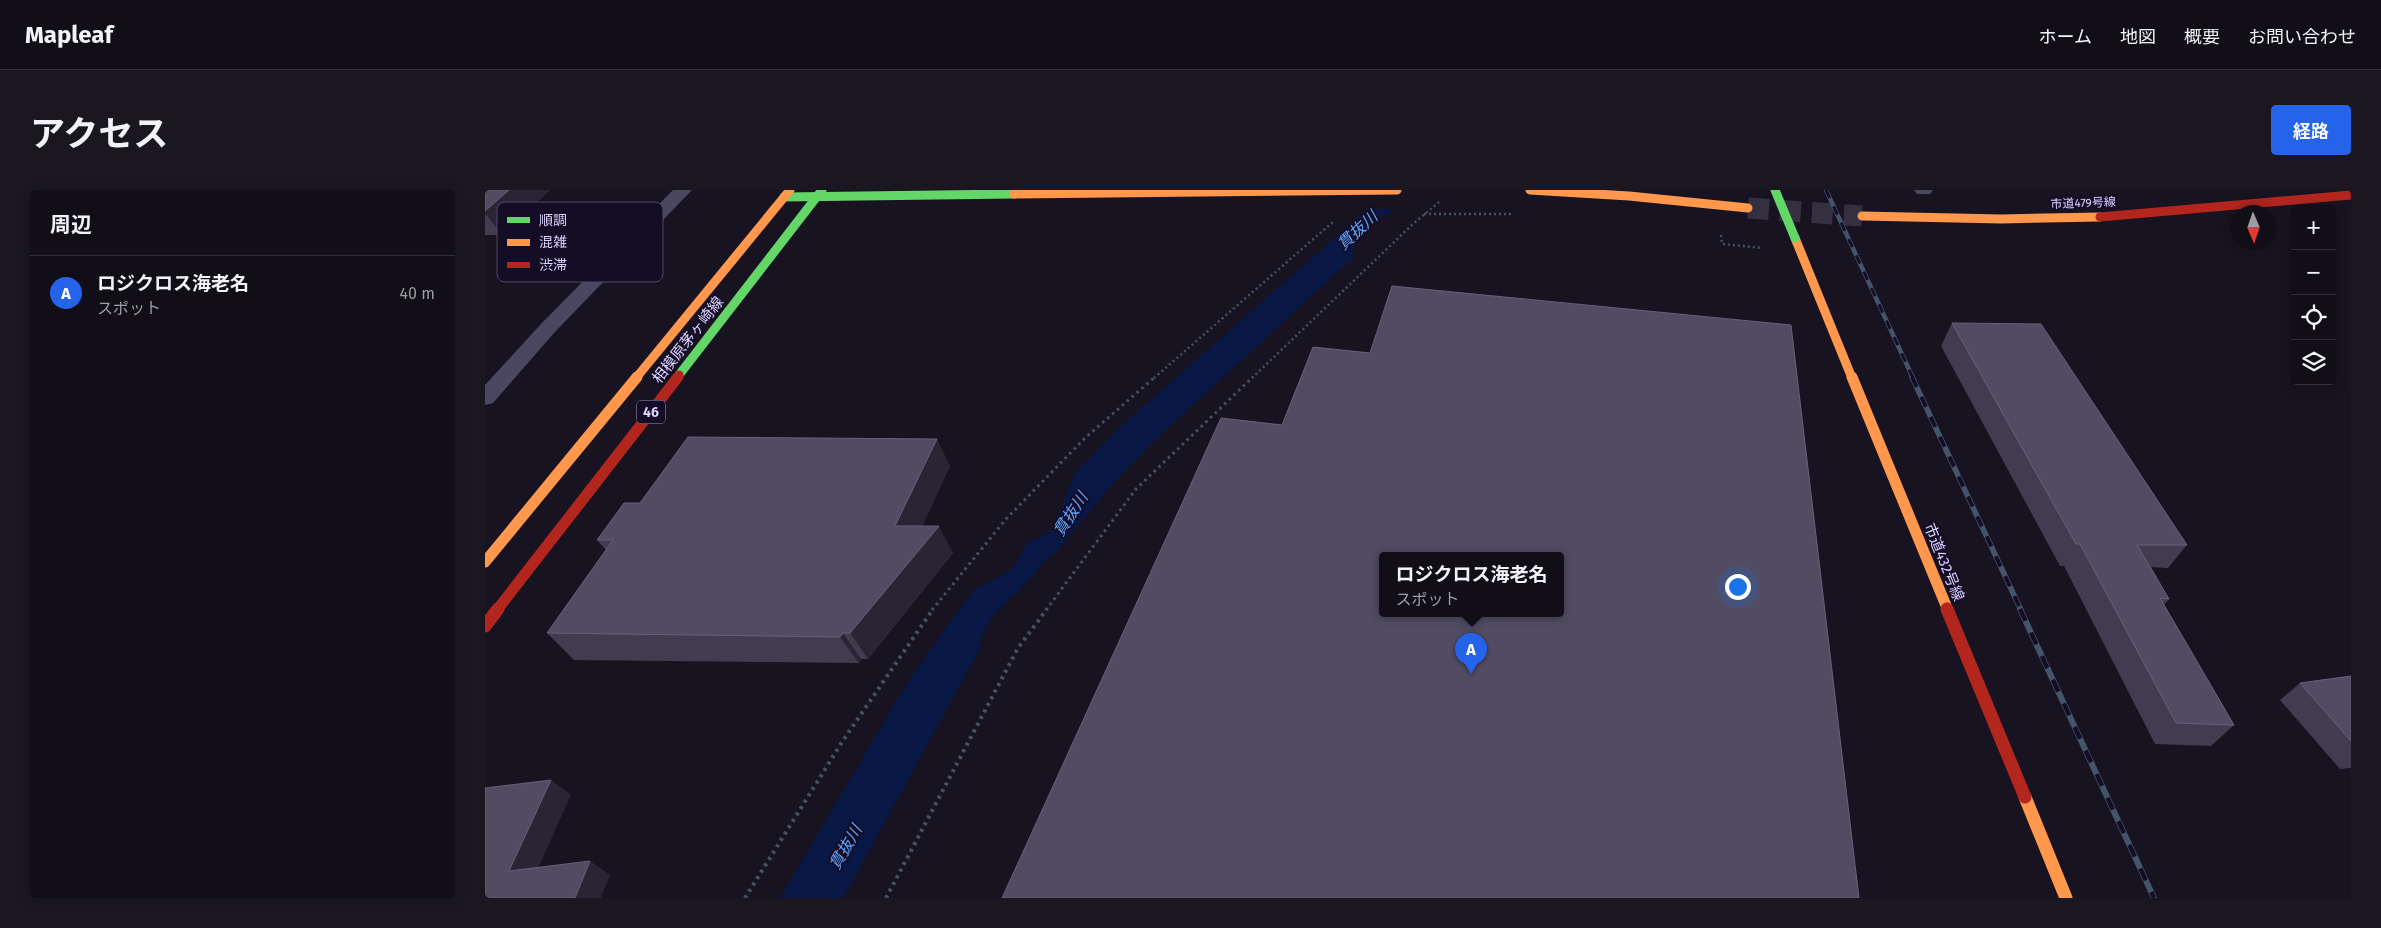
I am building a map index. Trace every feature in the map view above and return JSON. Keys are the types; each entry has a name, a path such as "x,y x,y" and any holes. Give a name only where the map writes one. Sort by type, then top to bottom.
{"street":[{"path":"787,194 1397,190"},
{"path":"1530,190 1629,196 1748,208"},
{"name":"市道432号線","path":"1775,190 2066,898"},
{"name":"相模原茅ヶ崎線","path":"485,562 787,194"},
{"name":"相模原茅ヶ崎線","path":"485,626 819,194"},
{"name":"市道479号線","path":"1862,216 1936,219 2050,219 2139,215 2351,195"}],"lane":[{"path":"663,210 683,190"},
{"path":"485,398 547,329 593,282"}],"path":[{"path":"887,898 1018,648 1136,489 1406,230 1439,202"},
{"path":"745,898 841,742 928,614 1006,519 1086,437 1341,215"},
{"path":"1723,244 1765,248"}],"water":[{"name":"貫抜川","path":"1389,190 1416,190 1388,215 1380,216 1373,221 1352,250 1353,258 1156,439 1110,487 1056,553 1045,561 992,619 986,628 979,651 843,898 780,898 905,686 975,589 1011,570 1028,542 1043,536 1052,529 1075,473 1120,427"}],"pier":[{"path":"1385,190 1418,190 1399,209 1364,209"}],"building":[{"path":"485,190 509,190 485,211"},
{"path":"1392,286 1791,325 1859,898 1002,898 1221,418 1282,425 1313,347 1370,353"},
{"path":"1952,323 2041,324 2187,545 2137,545 2169,599 2160,598 2234,725 2176,723 2080,544 2076,544"},
{"path":"688,437 937,439 895,526 939,526 850,633 843,633 840,637 547,633 613,540 597,540 624,503 640,503"},
{"path":"2351,676 2351,741 2300,683"},
{"path":"551,780 509,871 590,861 575,898 485,898 485,788"}],"tunnel":[{"path":"1748,208 1862,216"}],"railway":[{"path":"1826,190 1913,378"},
{"path":"1912,377 2021,610"},
{"path":"2020,609 2154,898"}],"traffic: fast":[{"path":"679,375 822,190"},
{"path":"1775,190 1795,238"},
{"path":"784,197 1014,194"}],"traffic: slow":[{"path":"485,562 790,190"},
{"path":"1014,194 1397,190"},
{"path":"1530,190 1629,196 1748,208"},
{"path":"1862,216 2001,219 2100,217"},
{"path":"1795,238 1947,608"},
{"path":"2025,797 2066,898"}],"traffic: jam":[{"path":"2100,217 2351,195"},
{"path":"485,626 679,375"},
{"path":"1947,608 2025,797"}],"place":[{"name":"ロジクロス海老名","path":"1471,674"}]}
